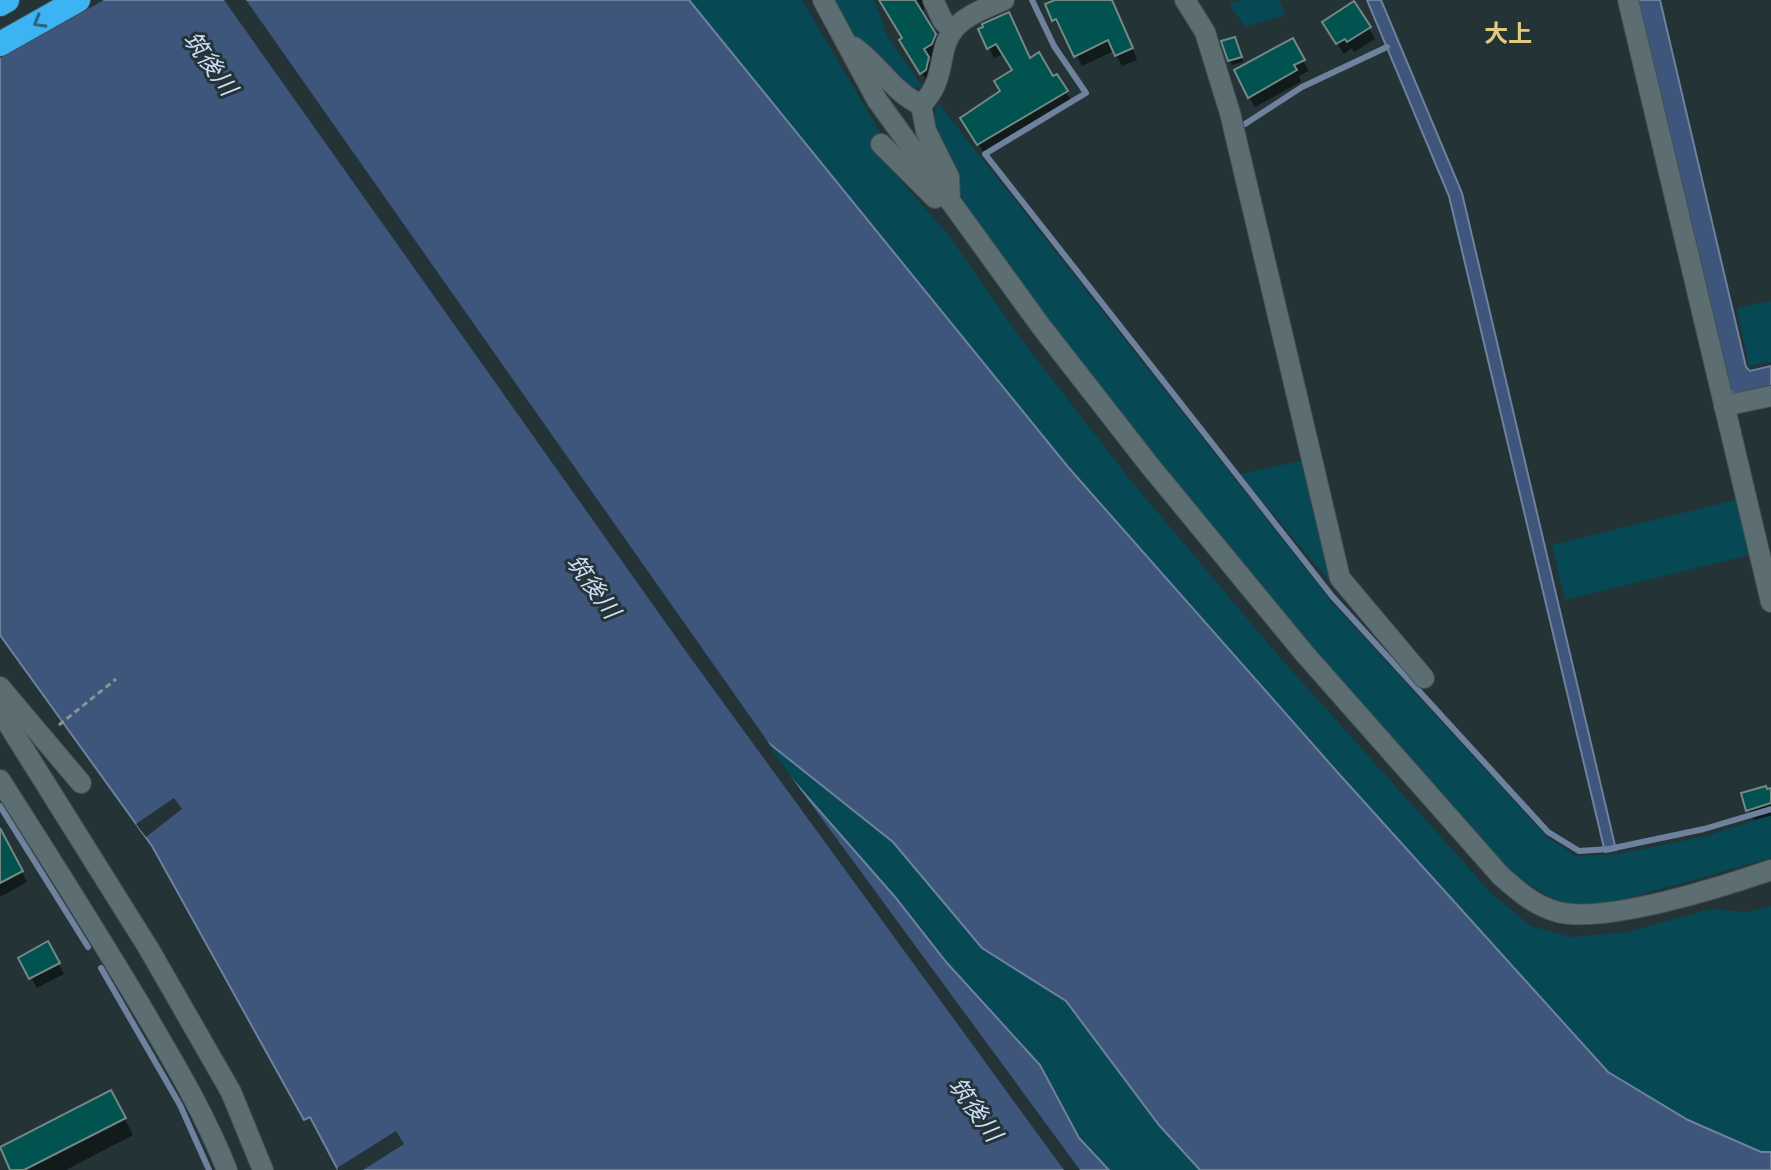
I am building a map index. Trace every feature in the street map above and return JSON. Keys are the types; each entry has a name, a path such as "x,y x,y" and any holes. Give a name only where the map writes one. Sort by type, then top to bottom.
{"highway":[{"path":"0,4 7,0"},
{"path":"0,44 78,0"}],"street":[{"path":"823,0 877,100 1040,325 1150,466 1304,653 1501,876 1528,899 1557,912 1585,916 1621,911 1771,870"},
{"path":"933,0 943,21 953,30"},
{"path":"950,201 949,177 926,131 921,105 938,83 953,30 970,16 1004,0"},
{"path":"1185,0 1205,32 1230,113 1340,578 1424,678"},
{"path":"1628,0 1771,602"},
{"path":"848,43 868,57 904,96 921,105"},
{"path":"881,144 935,198 950,201"},
{"path":"1724,406 1771,396"},
{"path":"0,687 81,783"},
{"path":"0,711 149,949 224,1079 263,1170"},
{"path":"0,780 107,949 189,1088 212,1131 227,1170"}],"path":[{"path":"56,728 116,679"}],"shaded area":[{"path":"689,0 802,0 881,134 876,153 948,234 1021,339 1132,482 1284,662 1492,894 1531,926 1571,937 1627,932 1711,909 1746,912 1771,906 1771,1152 1761,1152 1688,1120 1608,1072 1068,467"},
{"path":"830,0 874,0 887,35 922,86 907,91 852,39"},
{"path":"1242,0 1279,0 1285,15 1245,27 1229,4"},
{"path":"938,103 1331,601 1548,838 1576,856 1618,854 1706,836 1771,815 1771,858 1611,903 1559,903 1510,872 1306,644 1041,316 965,208 953,166 931,125"},
{"path":"1771,301 1771,362 1749,366 1737,308"},
{"path":"1305,460 1336,589 1240,474"},
{"path":"1740,499 1753,554 1565,600 1552,545"},
{"path":"736,716 893,842 982,948 1066,1001 1159,1125 1200,1170 1109,1170 1079,1138 1040,1065 947,963 895,897"}],"water":[{"name":"筑後川","path":"0,0 689,0 1068,467 1608,1072 1688,1120 1761,1152 1771,1152 1771,1170 1200,1170 1159,1125 1066,1001 982,948 893,842 741,721 895,897 947,963 1040,1065 1079,1138 1109,1170 338,1170 310,1117 304,1120 152,846 0,635"},
{"path":"1367,0 1381,0 1462,193 1616,850 1605,852 1449,196"},
{"path":"1638,0 1660,0 1746,367 1750,371 1771,366 1771,387 1736,395 1730,390"}],"pier":[{"path":"0,0 104,0 0,58"},
{"path":"224,0 246,0 775,752 770,748 1080,1170 1064,1170 690,657"},
{"path":"174,798 182,809 146,837 136,824"},
{"path":"396,1131 404,1144 363,1170 338,1170 337,1168"}],"building":[{"path":"879,0 915,0 936,34 932,44 924,49 929,57 926,70 920,74 899,40 902,38"},
{"path":"1055,0 1112,0 1133,48 1115,56 1108,40 1074,57 1056,19 1052,21 1045,4"},
{"path":"1354,1 1371,27 1347,42 1345,39 1336,44 1322,22"},
{"path":"1009,12 1030,58 1039,52 1053,76 1057,74 1068,91 977,145 960,118 1000,91 994,81 1012,70 996,44 987,49 978,29 983,27 982,24"},
{"path":"1235,37 1242,57 1228,61 1221,41"},
{"path":"1293,38 1305,60 1294,65 1297,70 1248,98 1234,70"},
{"path":"1766,786 1767,789 1771,788 1771,803 1746,811 1741,793"},
{"path":"0,828 23,871 0,883"},
{"path":"48,941 60,963 29,979 18,958"},
{"path":"111,1090 126,1118 24,1170 10,1170 0,1147"}],"waterway":[{"path":"1032,0 1054,46 1086,93 985,154 1332,596 1548,832 1579,851 1609,849 1704,829 1771,809"},
{"path":"1245,124 1302,87 1387,47"},
{"path":"0,806 88,947"},
{"path":"101,968 180,1105 209,1170"}],"district":[{"name":"大上","path":"1508,31"}]}
